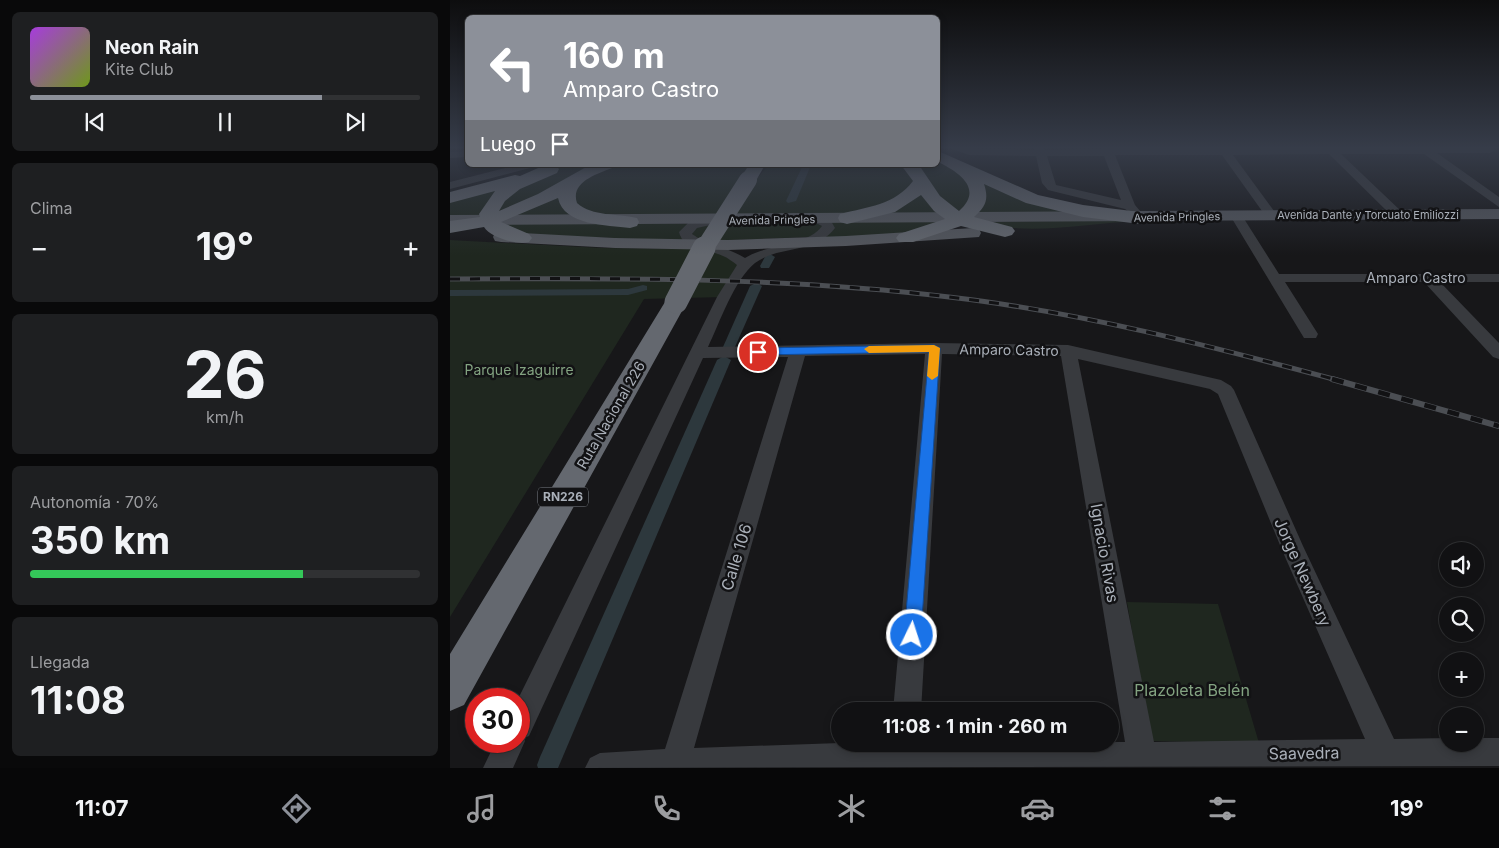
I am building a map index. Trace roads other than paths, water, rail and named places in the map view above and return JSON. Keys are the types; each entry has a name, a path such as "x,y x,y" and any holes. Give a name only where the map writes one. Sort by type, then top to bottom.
{"highway":[{"path":"450,198 502,183"},
{"path":"520,183 500,196 492,204 488,214 494,228 522,238"},
{"path":"450,227 490,221 528,208 569,183"},
{"path":"572,183 565,199 568,206 579,213 603,219 630,222"},
{"name":"Ruta Nacional 226","path":"450,691 676,302 713,232 746,183"},
{"path":"847,218 896,205 912,195 921,183"},
{"path":"923,183 933,200 959,220 1004,231"},
{"path":"906,238 930,232 959,220 977,205 980,196 976,183"},
{"path":"994,183 1014,192 1054,205 1137,215"}],"main road":[{"name":"Avenida Dante y Torcuato Emiliozzi","path":"1237,217 1499,214"},
{"name":"Avenida Pringles","path":"450,234 698,245 802,244 1004,231 1137,215"},
{"name":"Avenida Pringles","path":"450,220 630,222 847,218 959,220 1137,215 1237,217"}],"street":[{"path":"1048,183 1052,188 1137,215"},
{"path":"1122,183 1137,215"},
{"path":"1247,183 1271,216"},
{"path":"1364,183 1398,215"},
{"path":"1471,183 1499,203"},
{"path":"1237,217 1310,334"},
{"path":"711,220 693,225 685,232 691,241 728,254 746,265"},
{"path":"530,703 699,353 724,297 746,265 757,256 802,244 825,233 830,228 827,224 815,220"},
{"name":"Amparo Castro","path":"1274,278 1499,278"},
{"path":"1428,278 1499,353"},
{"path":"907,702 934,348"},
{"name":"Amparo Castro","path":"699,353 934,348 1068,351 1215,384 1225,390"},
{"name":"Calle 106","path":"675,763 798,351"},
{"name":"Ignacio Rivas","path":"1068,351 1142,756"},
{"name":"Jorge Newbery","path":"1225,390 1293,550 1385,752"},
{"name":"Saavedra","path":"600,768 855,752"},
{"name":"Saavedra","path":"932,752 1036,763 1142,756 1499,752"},
{"path":"498,768 505,753"}],"waterway":[{"path":"791,201 799,183"},
{"path":"765,266 770,257"},
{"path":"729,347 756,286"},
{"path":"450,293 628,292 643,288"},
{"path":"548,765 724,360"}],"railway":[{"path":"450,279 638,279 763,282 887,290 949,297 998,303 1144,331 1337,380"},
{"path":"1332,379 1499,426"}],"park label":[{"name":"Parque Izaguirre","path":"519,370"},
{"name":"Plazoleta Belén","path":"1192,690"}]}
